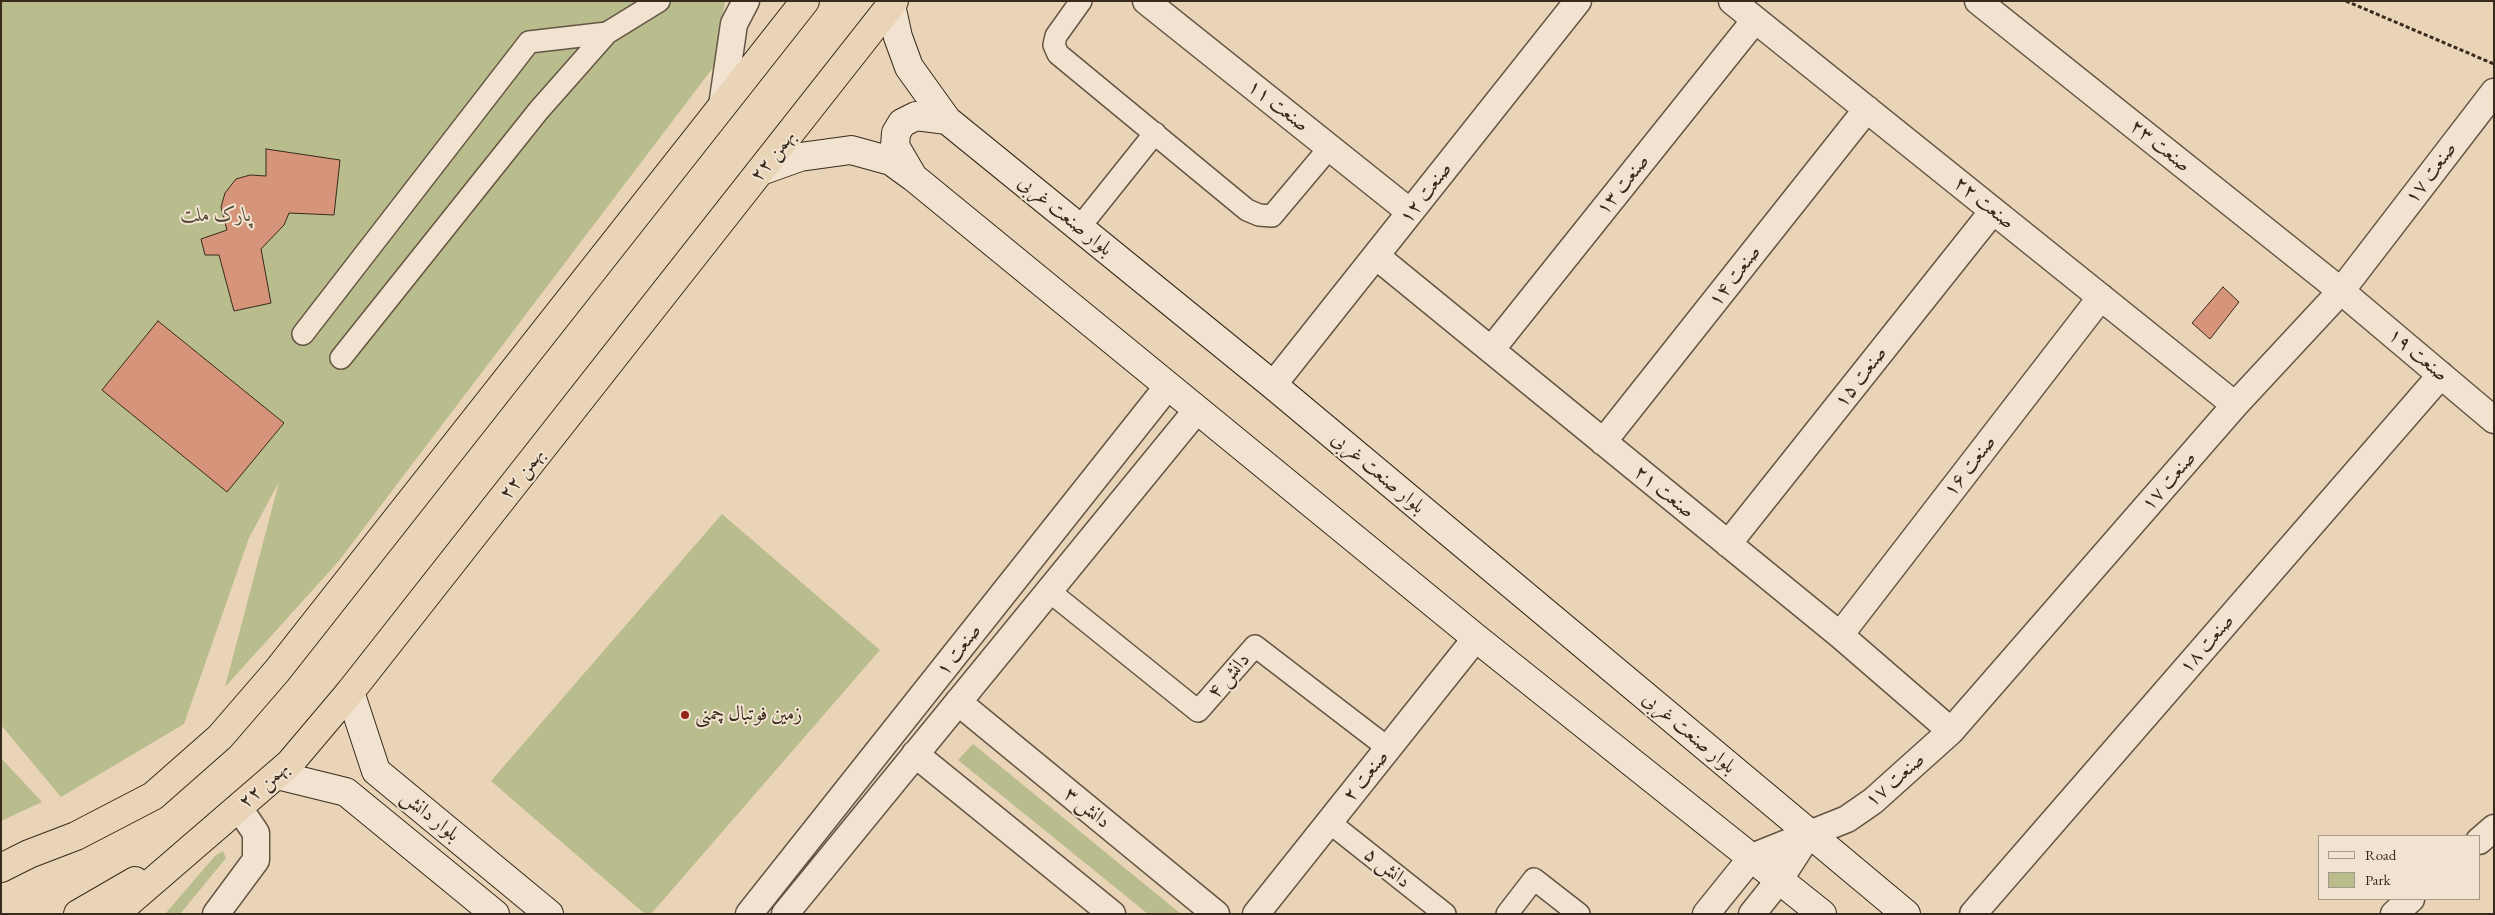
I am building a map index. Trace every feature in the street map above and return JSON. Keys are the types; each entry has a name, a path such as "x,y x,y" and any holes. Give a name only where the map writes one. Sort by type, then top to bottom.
{"highway":[{"path":"1,876 154,796 220,737 277,671 805,1"},
{"name":"۲۲ بهمن","path":"115,914 290,763 350,692 892,3"},
{"path":"1,868 29,854 76,836"},
{"path":"78,914 207,836"},
{"path":"137,914 207,836"}],"main road":[{"name":"بلوار صنعت غربی","path":"892,3 898,37 909,67 947,120 1273,385 1906,914"},
{"path":"913,177 895,146 896,133 902,123 916,116 947,120"},
{"path":"761,171 800,157 851,150 890,161 913,177 1476,638 1822,914"},
{"name":"بلوار دانش","path":"350,692 376,771 549,914"},
{"name":"بلوار دانش","path":"277,774 346,792 495,914"}],"street":[{"path":"341,358 539,110 607,33 659,1"},
{"path":"722,106 734,24 746,1"},
{"path":"1081,1 1056,36 1054,45 1058,54 1247,210 1259,215 1272,216 1330,147"},
{"name":"صنعت ۱۱","path":"1146,1 1410,212"},
{"name":"صنعت ۱۲","path":"1273,385 1578,1"},
{"name":"صنعت ۲۲","path":"1732,1 2235,405"},
{"name":"صنعت ۲۳","path":"1978,1 2341,291"},
{"name":"صنعت ۱۳","path":"1491,350 1755,20"},
{"path":"303,334 529,42 607,33"},
{"name":"صنعت ۱۷","path":"1752,857 1847,819 1873,801 1951,731 2235,405 2341,291 2494,92"},
{"name":"صنعت ۱۴","path":"1603,442 1867,109"},
{"path":"1079,228 1155,133"},
{"name":"صنعت ۱۵","path":"1728,544 1993,211"},
{"name":"صنعت ۲۱","path":"1376,256 1840,636 1951,731"},
{"name":"صنعت ۱۹","path":"2341,291 2494,420"},
{"name":"صنعت ۱۶","path":"1840,636 2101,297"},
{"name":"صنعت ۱۸","path":"1973,914 2440,375"},
{"name":"صنعت ۱","path":"749,914 1168,386"},
{"name":"صنعت ۱","path":"785,914 1196,410"},
{"name":"دانش ۴","path":"1049,591 1198,711 1255,646 1388,748"},
{"name":"صنعت ۲","path":"1256,914 1476,638"},
{"name":"دانش ۳","path":"958,702 1216,914"},
{"path":"915,754 1112,914"},
{"path":"216,914 256,860 256,833 238,808"},
{"name":"دانش ۵","path":"1329,822 1445,914"},
{"path":"2480,840 2494,828"},
{"path":"1752,914 1780,880 1809,834"},
{"path":"1706,914 1752,857"},
{"path":"1507,914 1534,879 1579,914"},
{"path":"2394,914 2410,900"}],"path":[{"path":"2346,1 2494,64"}],"green space":[{"name":"پارک ملت","path":"1,1 725,1 715,65 338,562 225,687 279,482 249,538 184,724 61,797 1,725"},
{"name":"زمین فوتبال چمنی","path":"722,514 880,650 651,914 645,914 491,781"},
{"path":"973,744 1181,914 1148,914 958,760"},
{"path":"1,758 42,802 1,821"},
{"path":"223,851 226,858 180,914 165,914 215,856"}],"building":[{"path":"266,149 340,160 334,215 289,213 284,225 261,249 271,303 234,311 219,255 205,255 201,239 227,230 221,207 225,193 236,179 250,175 266,176"},
{"path":"2223,287 2239,302 2210,339 2192,323"},
{"path":"158,321 284,423 227,492 102,390"}],"place":[{"name":"زمین فوتبال چمنی","path":"685,715"}]}
